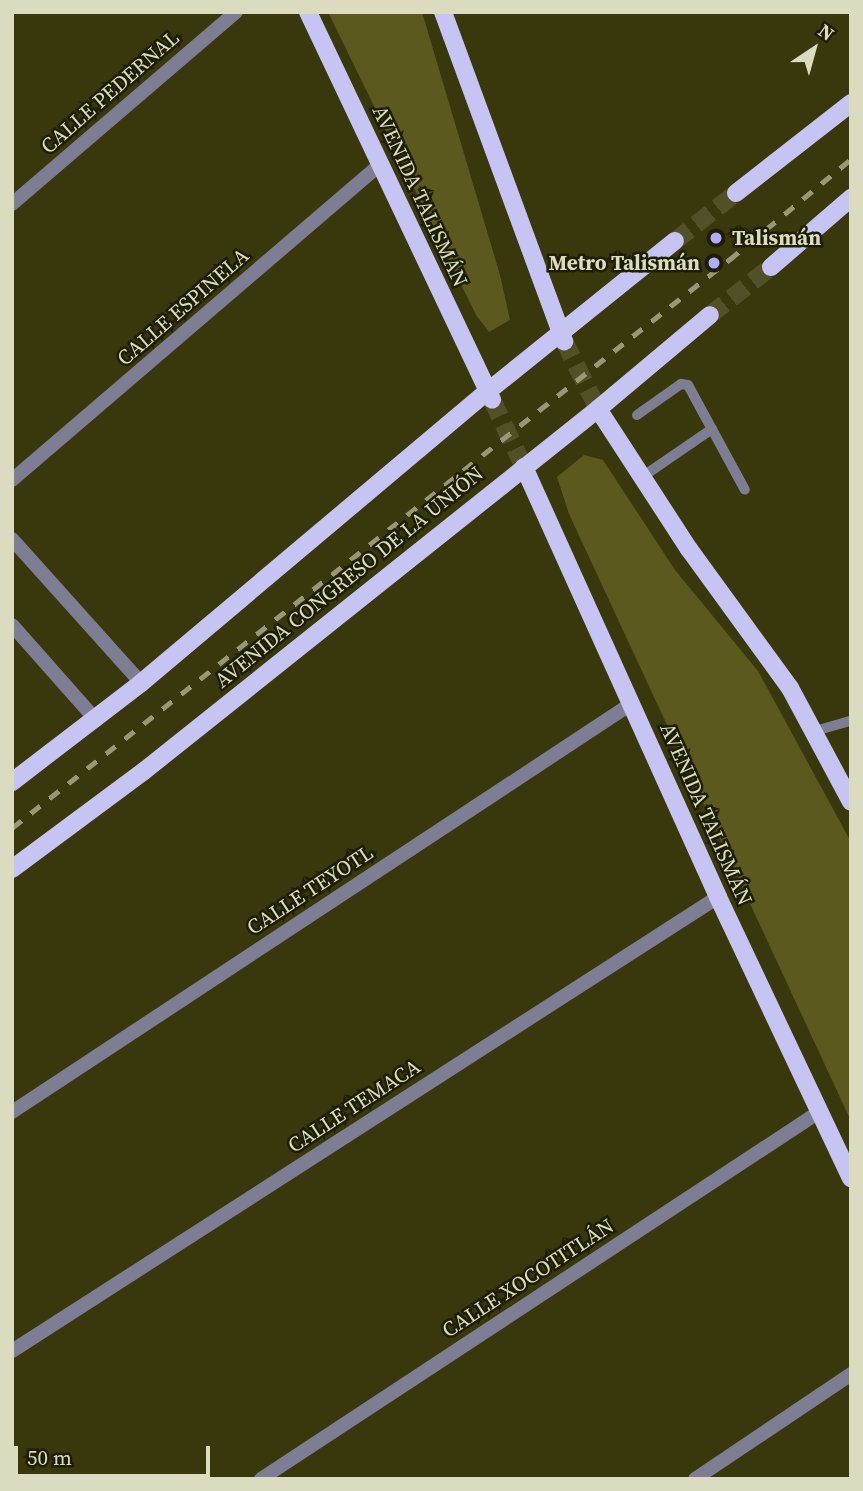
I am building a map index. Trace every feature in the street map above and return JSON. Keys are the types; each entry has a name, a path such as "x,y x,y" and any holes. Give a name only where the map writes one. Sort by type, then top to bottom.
{"main road":[{"name":"AVENIDA TALISMÁN","path":"307,12 489,396"},
{"path":"443,12 562,337"},
{"path":"736,193 851,103"},
{"path":"771,267 851,198"},
{"path":"12,782 96,720 675,241"},
{"name":"AVENIDA CONGRESO DE LA UNIÓN","path":"12,869 144,771 598,409 710,315"},
{"path":"598,409 689,548 790,688 851,803"},
{"name":"AVENIDA TALISMÁN","path":"524,467 718,897 851,1178"}],"street":[{"name":"CALLE PEDERNAL","path":"12,204 236,12"},
{"name":"CALLE ESPINELA","path":"12,480 380,165"},
{"path":"12,539 141,683"},
{"path":"12,625 96,720"},
{"name":"CALLE TEYOTL","path":"12,1112 631,704"},
{"name":"CALLE TEMACA","path":"12,1351 718,897"},
{"name":"CALLE XOCOTITLÁN","path":"261,1479 819,1112"},
{"path":"695,1479 851,1374"}],"lane":[{"path":"637,415 681,384 688,385 745,490"},
{"path":"642,477 712,429"},
{"path":"815,731 851,721"}],"shaded area":[{"path":"328,12 422,12 500,275 510,320 489,332 476,315"},
{"path":"584,455 603,460 675,570 758,671 851,842 851,1121 569,514 557,477"}],"tunnel":[{"path":"675,241 736,193"},
{"path":"710,315 771,267"},
{"path":"564,341 598,409"},
{"path":"492,400 524,467"}],"railway":[{"path":"12,828 729,260 851,159"}],"place":[{"name":"Talismán","path":"716,238"},
{"name":"Metro Talismán","path":"714,263"}]}
